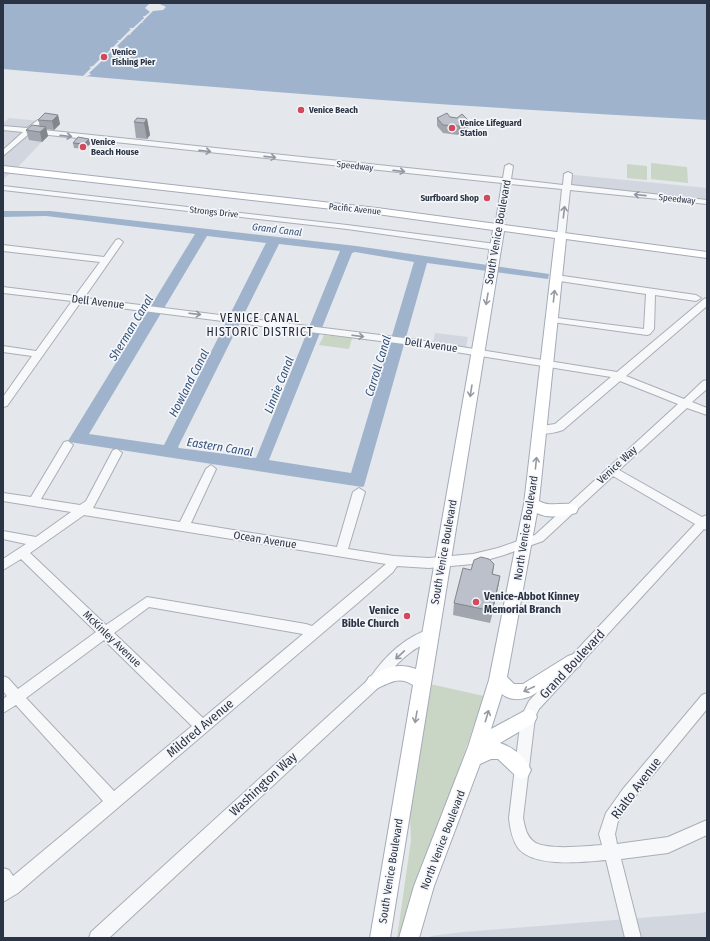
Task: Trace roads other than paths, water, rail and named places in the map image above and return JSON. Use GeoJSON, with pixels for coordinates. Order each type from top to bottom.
{"type":"FeatureCollection","features":[{"type":"Feature","properties":{"kind":"main road","name":"Pacific Avenue"},"geometry":{"type":"LineString","coordinates":[[3,169],[377,211],[707,255]]}},
{"type":"Feature","properties":{"kind":"main road","name":"South Venice Boulevard"},"geometry":{"type":"LineString","coordinates":[[380,938],[430,634],[449,531],[477,352],[496,247],[498,227]]}},
{"type":"Feature","properties":{"kind":"main road","name":"North Venice Boulevard"},"geometry":{"type":"LineString","coordinates":[[409,938],[424,886],[475,753],[498,680],[525,543],[531,504],[561,236]]}},
{"type":"Feature","properties":{"kind":"main road"},"geometry":{"type":"LineString","coordinates":[[531,504],[546,511],[571,509]]}},
{"type":"Feature","properties":{"kind":"main road"},"geometry":{"type":"LineString","coordinates":[[498,680],[512,691],[526,691],[574,661]]}},
{"type":"Feature","properties":{"kind":"main road"},"geometry":{"type":"LineString","coordinates":[[375,682],[397,672],[411,674],[422,682]]}},
{"type":"Feature","properties":{"kind":"main road"},"geometry":{"type":"LineString","coordinates":[[475,753],[528,717]]}},
{"type":"Feature","properties":{"kind":"main road"},"geometry":{"type":"LineString","coordinates":[[475,753],[496,750],[506,752],[522,770]]}},
{"type":"Feature","properties":{"kind":"street"},"geometry":{"type":"LineString","coordinates":[[3,154],[38,122]]}},
{"type":"Feature","properties":{"kind":"street","name":"Speedway"},"geometry":{"type":"LineString","coordinates":[[3,128],[707,202]]}},
{"type":"Feature","properties":{"kind":"street","name":"South Venice Boulevard"},"geometry":{"type":"LineString","coordinates":[[498,227],[509,166]]}},
{"type":"Feature","properties":{"kind":"street","name":"North Venice Boulevard"},"geometry":{"type":"LineString","coordinates":[[561,236],[568,174]]}},
{"type":"Feature","properties":{"kind":"street","name":"Strongs Drive"},"geometry":{"type":"LineString","coordinates":[[3,188],[347,227],[496,247]]}},
{"type":"Feature","properties":{"kind":"street"},"geometry":{"type":"LineString","coordinates":[[3,404],[119,242]]}},
{"type":"Feature","properties":{"kind":"street"},"geometry":{"type":"LineString","coordinates":[[3,248],[106,260]]}},
{"type":"Feature","properties":{"kind":"street"},"geometry":{"type":"LineString","coordinates":[[556,278],[696,298]]}},
{"type":"Feature","properties":{"kind":"street","name":"Dell Avenue"},"geometry":{"type":"LineString","coordinates":[[3,290],[407,342],[546,363],[620,376],[707,412]]}},
{"type":"Feature","properties":{"kind":"street"},"geometry":{"type":"LineString","coordinates":[[552,319],[647,332],[649,329],[651,292]]}},
{"type":"Feature","properties":{"kind":"street"},"geometry":{"type":"LineString","coordinates":[[539,425],[555,429],[620,376],[707,300]]}},
{"type":"Feature","properties":{"kind":"street"},"geometry":{"type":"LineString","coordinates":[[3,349],[40,354]]}},
{"type":"Feature","properties":{"kind":"street","name":"Venice Way"},"geometry":{"type":"LineString","coordinates":[[525,543],[539,538],[684,403],[707,384]]}},
{"type":"Feature","properties":{"kind":"street"},"geometry":{"type":"LineString","coordinates":[[34,502],[68,445]]}},
{"type":"Feature","properties":{"kind":"street"},"geometry":{"type":"LineString","coordinates":[[3,564],[38,542],[90,504],[117,454]]}},
{"type":"Feature","properties":{"kind":"street"},"geometry":{"type":"LineString","coordinates":[[184,526],[211,469]]}},
{"type":"Feature","properties":{"kind":"street"},"geometry":{"type":"LineString","coordinates":[[612,471],[706,523]]}},
{"type":"Feature","properties":{"kind":"street"},"geometry":{"type":"LineString","coordinates":[[341,552],[359,492]]}},
{"type":"Feature","properties":{"kind":"street","name":"Ocean Avenue"},"geometry":{"type":"LineString","coordinates":[[3,497],[394,561],[443,562],[473,559],[525,543]]}},
{"type":"Feature","properties":{"kind":"street","name":"Grand Boulevard"},"geometry":{"type":"LineString","coordinates":[[611,852],[554,855],[533,850],[524,844],[518,834],[516,818],[528,717],[534,706],[574,661],[706,523]]}},
{"type":"Feature","properties":{"kind":"street"},"geometry":{"type":"LineString","coordinates":[[3,535],[38,542]]}},
{"type":"Feature","properties":{"kind":"street","name":"McKinley Avenue"},"geometry":{"type":"LineString","coordinates":[[22,553],[202,726]]}},
{"type":"Feature","properties":{"kind":"street","name":"Mildred Avenue"},"geometry":{"type":"LineString","coordinates":[[6,885],[113,801],[389,569],[394,561]]}},
{"type":"Feature","properties":{"kind":"street"},"geometry":{"type":"LineString","coordinates":[[3,707],[146,602],[306,629],[313,633]]}},
{"type":"Feature","properties":{"kind":"street","name":"Washington Way"},"geometry":{"type":"LineString","coordinates":[[97,938],[375,682],[380,674],[415,641],[430,634]]}},
{"type":"Feature","properties":{"kind":"street"},"geometry":{"type":"LineString","coordinates":[[3,682],[113,801]]}},
{"type":"Feature","properties":{"kind":"street","name":"Rialto Avenue"},"geometry":{"type":"LineString","coordinates":[[633,938],[607,834],[611,818],[628,794],[707,699]]}},
{"type":"Feature","properties":{"kind":"street"},"geometry":{"type":"LineString","coordinates":[[611,852],[667,845],[679,841],[707,827]]}},
{"type":"Feature","properties":{"kind":"water"},"geometry":{"type":"Polygon","coordinates":[[[3,3],[707,3],[707,120],[355,98],[3,69],[3,3]]]}},
{"type":"Feature","properties":{"kind":"water"},"geometry":{"type":"Polygon","coordinates":[[[3,211],[50,211],[356,246],[549,274],[548,279],[427,263],[364,486],[362,487],[69,442],[68,441],[195,234],[46,216],[3,217],[3,211]],[[207,236],[89,434],[164,445],[266,243],[207,236]],[[279,244],[178,447],[256,458],[340,251],[279,244]],[[355,252],[352,253],[269,460],[351,473],[414,262],[355,252]]]}},
{"type":"Feature","properties":{"kind":"place","name":"Venice Fishing Pier"},"geometry":{"type":"Point","coordinates":[104,57]}},
{"type":"Feature","properties":{"kind":"place","name":"Venice Beach"},"geometry":{"type":"Point","coordinates":[301,110]}},
{"type":"Feature","properties":{"kind":"place","name":"Venice Lifeguard Station"},"geometry":{"type":"Point","coordinates":[452,128]}},
{"type":"Feature","properties":{"kind":"place","name":"Venice Beach House"},"geometry":{"type":"Point","coordinates":[83,147]}},
{"type":"Feature","properties":{"kind":"place","name":"Surfboard Shop"},"geometry":{"type":"Point","coordinates":[487,198]}},
{"type":"Feature","properties":{"kind":"place","name":"Venice-Abbot Kinney Memorial Branch"},"geometry":{"type":"Point","coordinates":[476,602]}},
{"type":"Feature","properties":{"kind":"place","name":"Venice Bible Church"},"geometry":{"type":"Point","coordinates":[407,616]}},
{"type":"Feature","properties":{"kind":"district","name":"VENICE CANAL HISTORIC DISTRICT"},"geometry":{"type":"Point","coordinates":[260,325]}},
{"type":"Feature","properties":{"kind":"water label","name":"Grand Canal"},"geometry":{"type":"Point","coordinates":[277,230]}},
{"type":"Feature","properties":{"kind":"water label","name":"Sherman Canal"},"geometry":{"type":"Point","coordinates":[131,328]}},
{"type":"Feature","properties":{"kind":"water label","name":"Carroll Canal"},"geometry":{"type":"Point","coordinates":[378,366]}},
{"type":"Feature","properties":{"kind":"water label","name":"Howland Canal"},"geometry":{"type":"Point","coordinates":[189,383]}},
{"type":"Feature","properties":{"kind":"water label","name":"Linnie Canal"},"geometry":{"type":"Point","coordinates":[279,385]}},
{"type":"Feature","properties":{"kind":"water label","name":"Eastern Canal"},"geometry":{"type":"Point","coordinates":[220,447]}}]}
